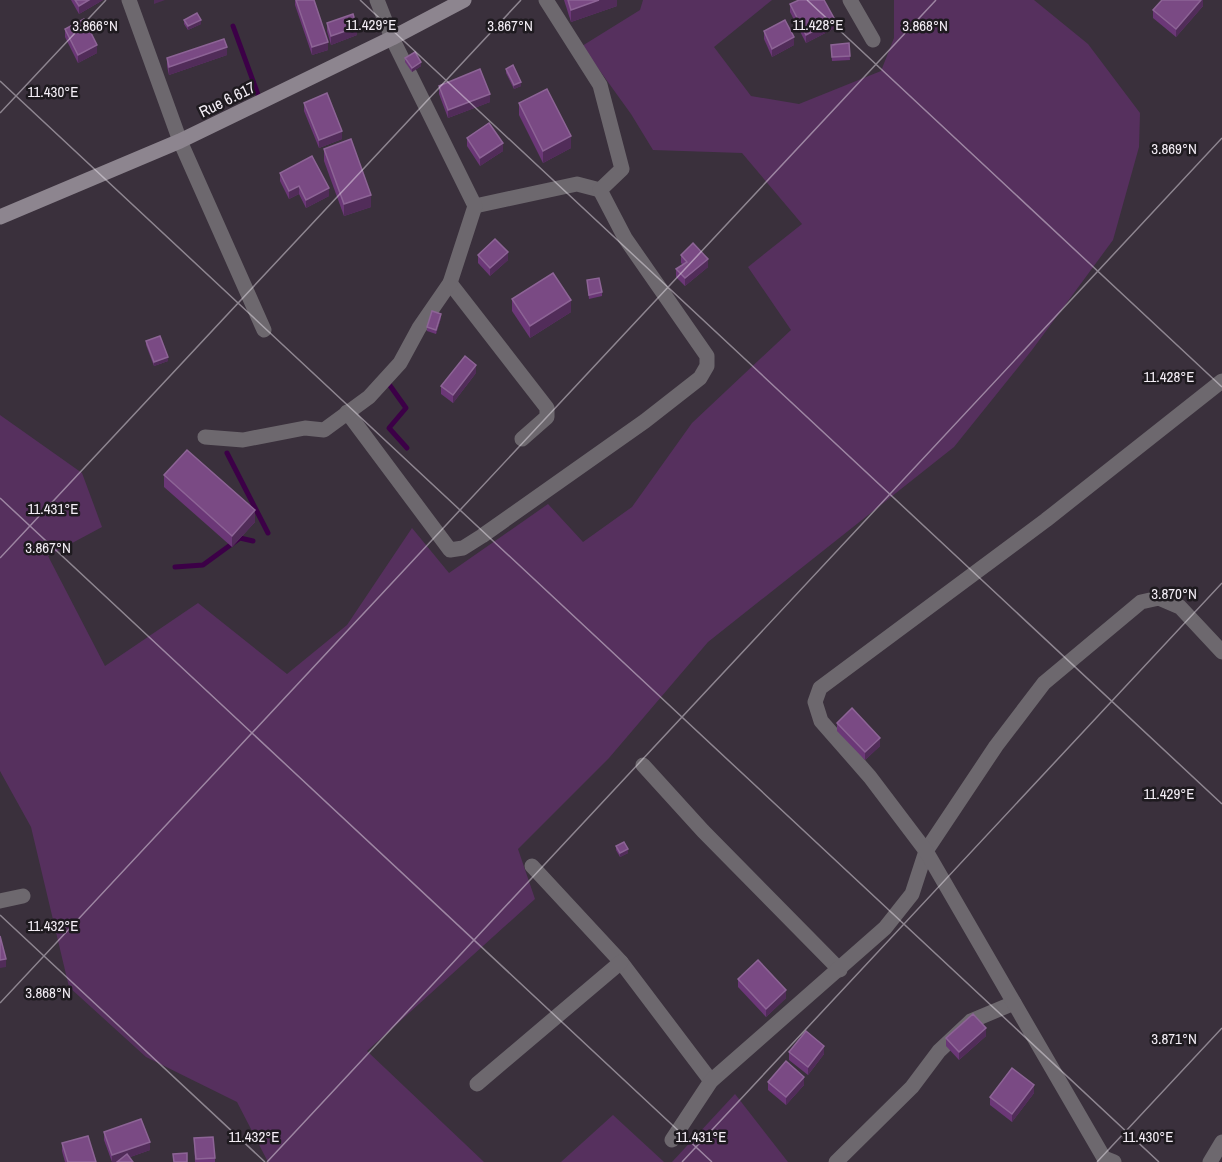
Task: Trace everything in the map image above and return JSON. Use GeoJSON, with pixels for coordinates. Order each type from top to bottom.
{"type":"FeatureCollection","features":[{"type":"Feature","properties":{"kind":"street"},"geometry":{"type":"LineString","coordinates":[[129,0],[180,141],[264,330]]}},
{"type":"Feature","properties":{"kind":"street"},"geometry":{"type":"LineString","coordinates":[[205,437],[243,440],[305,428],[324,430],[369,397],[400,363],[418,327],[450,283],[475,206],[392,38],[377,0]]}},
{"type":"Feature","properties":{"kind":"street","name":"Rue 6.617"},"geometry":{"type":"LineString","coordinates":[[0,217],[180,141],[392,38],[464,0]]}},
{"type":"Feature","properties":{"kind":"street"},"geometry":{"type":"LineString","coordinates":[[546,0],[600,85],[622,169],[600,190]]}},
{"type":"Feature","properties":{"kind":"street"},"geometry":{"type":"LineString","coordinates":[[850,0],[873,40]]}},
{"type":"Feature","properties":{"kind":"street"},"geometry":{"type":"LineString","coordinates":[[347,412],[450,550],[463,548],[482,536],[645,421],[700,378],[707,366],[707,356],[625,238],[600,190],[577,184],[475,206]]}},
{"type":"Feature","properties":{"kind":"street"},"geometry":{"type":"LineString","coordinates":[[450,283],[547,408],[547,417],[522,440]]}},
{"type":"Feature","properties":{"kind":"street"},"geometry":{"type":"LineString","coordinates":[[1114,1162],[1104,1158],[926,851],[870,777],[821,721],[815,702],[820,688],[1046,520],[1222,381]]}},
{"type":"Feature","properties":{"kind":"street"},"geometry":{"type":"LineString","coordinates":[[672,1140],[711,1081],[840,970],[885,928],[912,894],[926,851],[996,746],[1044,683],[1141,602],[1160,598],[1180,607],[1222,652]]}},
{"type":"Feature","properties":{"kind":"street"},"geometry":{"type":"LineString","coordinates":[[643,765],[703,831],[840,970]]}},
{"type":"Feature","properties":{"kind":"street"},"geometry":{"type":"LineString","coordinates":[[532,866],[621,962],[711,1081]]}},
{"type":"Feature","properties":{"kind":"street"},"geometry":{"type":"LineString","coordinates":[[0,901],[23,896]]}},
{"type":"Feature","properties":{"kind":"street"},"geometry":{"type":"LineString","coordinates":[[477,1084],[621,962]]}},
{"type":"Feature","properties":{"kind":"street"},"geometry":{"type":"LineString","coordinates":[[836,1162],[912,1087],[939,1051],[971,1021],[1014,1003]]}},
{"type":"Feature","properties":{"kind":"street"},"geometry":{"type":"LineString","coordinates":[[1210,1162],[1222,1142]]}},
{"type":"Feature","properties":{"kind":"shaded area"},"geometry":{"type":"Polygon","coordinates":[[[643,0],[772,0],[714,47],[751,96],[799,104],[881,71],[894,38],[894,0],[1034,0],[1088,44],[1140,113],[1139,147],[1113,240],[1032,350],[954,447],[708,642],[609,758],[518,849],[535,899],[367,1051],[484,1162],[268,1162],[237,1102],[146,1057],[69,987],[31,827],[0,771],[0,415],[82,473],[102,527],[48,556],[105,666],[198,603],[287,674],[347,625],[412,528],[449,573],[548,504],[583,542],[632,507],[692,423],[791,330],[748,267],[802,224],[742,153],[653,150],[631,114],[582,46],[640,10],[643,0]]]}},
{"type":"Feature","properties":{"kind":"shaded area"},"geometry":{"type":"Polygon","coordinates":[[[735,1094],[788,1162],[672,1162],[735,1094]]]}},
{"type":"Feature","properties":{"kind":"shaded area"},"geometry":{"type":"Polygon","coordinates":[[[613,1115],[664,1162],[561,1162],[613,1115]]]}},
{"type":"Feature","properties":{"kind":"building"},"geometry":{"type":"Polygon","coordinates":[[[75,0],[89,0],[79,6],[75,0]]]}},
{"type":"Feature","properties":{"kind":"building"},"geometry":{"type":"Polygon","coordinates":[[[296,0],[314,0],[328,42],[312,47],[296,0]]]}},
{"type":"Feature","properties":{"kind":"building"},"geometry":{"type":"Polygon","coordinates":[[[568,0],[599,0],[571,10],[568,0]]]}},
{"type":"Feature","properties":{"kind":"building"},"geometry":{"type":"Polygon","coordinates":[[[799,0],[824,0],[835,20],[806,35],[790,4],[799,0]]]}},
{"type":"Feature","properties":{"kind":"building"},"geometry":{"type":"Polygon","coordinates":[[[1162,0],[1201,0],[1176,29],[1153,10],[1162,0]]]}},
{"type":"Feature","properties":{"kind":"building"},"geometry":{"type":"Polygon","coordinates":[[[197,13],[201,20],[188,26],[184,20],[197,13]]]}},
{"type":"Feature","properties":{"kind":"building"},"geometry":{"type":"Polygon","coordinates":[[[353,14],[357,27],[331,36],[327,23],[353,14]]]}},
{"type":"Feature","properties":{"kind":"building"},"geometry":{"type":"Polygon","coordinates":[[[84,19],[97,45],[78,55],[65,29],[84,19]]]}},
{"type":"Feature","properties":{"kind":"building"},"geometry":{"type":"Polygon","coordinates":[[[785,20],[794,37],[772,49],[764,31],[785,20]]]}},
{"type":"Feature","properties":{"kind":"building"},"geometry":{"type":"Polygon","coordinates":[[[224,39],[227,47],[169,67],[167,58],[224,39]]]}},
{"type":"Feature","properties":{"kind":"building"},"geometry":{"type":"Polygon","coordinates":[[[849,43],[850,56],[832,57],[831,45],[849,43]]]}},
{"type":"Feature","properties":{"kind":"building"},"geometry":{"type":"Polygon","coordinates":[[[415,52],[421,62],[412,68],[405,58],[415,52]]]}},
{"type":"Feature","properties":{"kind":"building"},"geometry":{"type":"Polygon","coordinates":[[[513,65],[521,82],[514,85],[506,69],[513,65]]]}},
{"type":"Feature","properties":{"kind":"building"},"geometry":{"type":"Polygon","coordinates":[[[480,69],[490,94],[448,110],[439,86],[480,69]]]}},
{"type":"Feature","properties":{"kind":"building"},"geometry":{"type":"Polygon","coordinates":[[[547,89],[571,136],[543,151],[519,103],[547,89]]]}},
{"type":"Feature","properties":{"kind":"building"},"geometry":{"type":"Polygon","coordinates":[[[327,93],[342,131],[319,140],[304,103],[327,93]]]}},
{"type":"Feature","properties":{"kind":"building"},"geometry":{"type":"Polygon","coordinates":[[[489,123],[503,143],[480,158],[467,138],[489,123]]]}},
{"type":"Feature","properties":{"kind":"building"},"geometry":{"type":"Polygon","coordinates":[[[351,139],[371,195],[344,204],[324,149],[351,139]]]}},
{"type":"Feature","properties":{"kind":"building"},"geometry":{"type":"Polygon","coordinates":[[[312,156],[329,188],[306,200],[299,186],[289,191],[280,173],[312,156]]]}},
{"type":"Feature","properties":{"kind":"building"},"geometry":{"type":"Polygon","coordinates":[[[495,239],[508,252],[490,268],[478,255],[495,239]]]}},
{"type":"Feature","properties":{"kind":"building"},"geometry":{"type":"Polygon","coordinates":[[[693,243],[708,259],[685,278],[676,269],[687,262],[681,255],[693,243]]]}},
{"type":"Feature","properties":{"kind":"building"},"geometry":{"type":"Polygon","coordinates":[[[553,273],[571,300],[530,326],[512,299],[553,273]]]}},
{"type":"Feature","properties":{"kind":"building"},"geometry":{"type":"Polygon","coordinates":[[[599,278],[602,292],[589,295],[587,280],[599,278]]]}},
{"type":"Feature","properties":{"kind":"building"},"geometry":{"type":"Polygon","coordinates":[[[432,311],[441,314],[436,330],[427,327],[432,311]]]}},
{"type":"Feature","properties":{"kind":"building"},"geometry":{"type":"Polygon","coordinates":[[[160,336],[168,357],[154,362],[146,341],[160,336]]]}},
{"type":"Feature","properties":{"kind":"building"},"geometry":{"type":"Polygon","coordinates":[[[465,356],[476,365],[453,395],[441,386],[465,356]]]}},
{"type":"Feature","properties":{"kind":"building"},"geometry":{"type":"Polygon","coordinates":[[[187,450],[255,510],[232,536],[164,475],[187,450]]]}},
{"type":"Feature","properties":{"kind":"building"},"geometry":{"type":"Polygon","coordinates":[[[852,708],[880,738],[865,752],[837,723],[852,708]]]}},
{"type":"Feature","properties":{"kind":"building"},"geometry":{"type":"Polygon","coordinates":[[[624,842],[628,849],[620,853],[616,846],[624,842]]]}},
{"type":"Feature","properties":{"kind":"building"},"geometry":{"type":"Polygon","coordinates":[[[0,936],[6,959],[0,960],[0,936]]]}},
{"type":"Feature","properties":{"kind":"building"},"geometry":{"type":"Polygon","coordinates":[[[758,960],[786,990],[766,1009],[738,979],[758,960]]]}},
{"type":"Feature","properties":{"kind":"building"},"geometry":{"type":"Polygon","coordinates":[[[973,1014],[986,1028],[959,1052],[946,1038],[973,1014]]]}},
{"type":"Feature","properties":{"kind":"building"},"geometry":{"type":"Polygon","coordinates":[[[806,1031],[824,1046],[808,1067],[789,1052],[806,1031]]]}},
{"type":"Feature","properties":{"kind":"building"},"geometry":{"type":"Polygon","coordinates":[[[786,1061],[804,1077],[786,1097],[768,1082],[786,1061]]]}},
{"type":"Feature","properties":{"kind":"building"},"geometry":{"type":"Polygon","coordinates":[[[1012,1068],[1034,1085],[1012,1114],[990,1097],[1012,1068]]]}},
{"type":"Feature","properties":{"kind":"building"},"geometry":{"type":"Polygon","coordinates":[[[141,1119],[150,1142],[112,1155],[104,1132],[141,1119]]]}},
{"type":"Feature","properties":{"kind":"building"},"geometry":{"type":"Polygon","coordinates":[[[88,1136],[96,1162],[68,1162],[62,1143],[88,1136]]]}},
{"type":"Feature","properties":{"kind":"building"},"geometry":{"type":"Polygon","coordinates":[[[213,1137],[215,1158],[196,1159],[194,1138],[213,1137]]]}},
{"type":"Feature","properties":{"kind":"building"},"geometry":{"type":"Polygon","coordinates":[[[187,1153],[187,1162],[174,1162],[173,1154],[187,1153]]]}},
{"type":"Feature","properties":{"kind":"building"},"geometry":{"type":"Polygon","coordinates":[[[127,1154],[133,1162],[117,1162],[127,1154]]]}},
{"type":"Feature","properties":{"kind":"waterway"},"geometry":{"type":"LineString","coordinates":[[233,26],[260,100]]}},
{"type":"Feature","properties":{"kind":"waterway"},"geometry":{"type":"LineString","coordinates":[[386,380],[406,408],[389,428],[407,448]]}},
{"type":"Feature","properties":{"kind":"waterway"},"geometry":{"type":"LineString","coordinates":[[227,453],[268,533]]}},
{"type":"Feature","properties":{"kind":"waterway"},"geometry":{"type":"LineString","coordinates":[[175,567],[203,565],[240,538],[253,541]]}}]}
